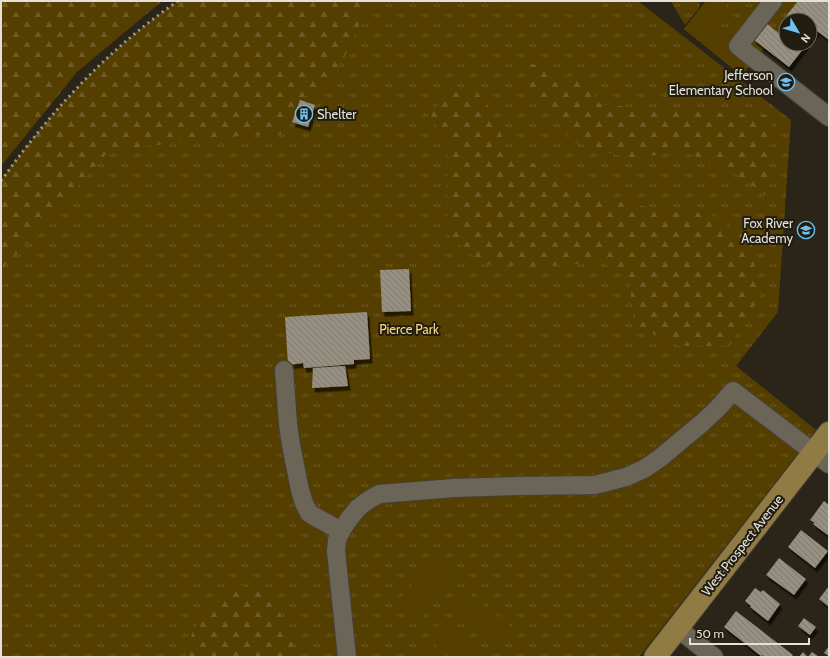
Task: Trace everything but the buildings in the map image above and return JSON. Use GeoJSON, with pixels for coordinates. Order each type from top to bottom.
{"type":"FeatureCollection","features":[{"type":"Feature","properties":{"kind":"main road","name":"West Prospect Avenue"},"geometry":{"type":"LineString","coordinates":[[655,657],[677,628],[822,458],[829,434]]}},
{"type":"Feature","properties":{"kind":"street"},"geometry":{"type":"LineString","coordinates":[[773,1],[738,46],[829,117]]}},
{"type":"Feature","properties":{"kind":"street"},"geometry":{"type":"LineString","coordinates":[[284,370],[288,424],[304,503],[312,516],[341,531]]}},
{"type":"Feature","properties":{"kind":"street"},"geometry":{"type":"LineString","coordinates":[[347,657],[336,551],[337,540],[341,531],[358,508],[379,494],[454,488],[595,485],[630,476],[644,469],[660,458],[702,423],[733,391],[822,458]]}},
{"type":"Feature","properties":{"kind":"street"},"geometry":{"type":"LineString","coordinates":[[677,628],[714,657]]}},
{"type":"Feature","properties":{"kind":"green space"},"geometry":{"type":"Polygon","coordinates":[[[1,1],[162,1],[77,72],[1,166],[1,1]]]}},
{"type":"Feature","properties":{"kind":"green space"},"geometry":{"type":"Polygon","coordinates":[[[178,1],[370,1],[346,54],[326,85],[300,100],[283,134],[239,136],[132,148],[112,147],[53,216],[4,267],[1,277],[1,182],[4,176],[37,133],[74,91],[134,34],[178,1]]]}},
{"type":"Feature","properties":{"kind":"green space","name":"Pierce Park"},"geometry":{"type":"Polygon","coordinates":[[[233,1],[638,1],[791,120],[778,312],[736,366],[816,430],[639,657],[1,657],[1,235],[233,1]]]}},
{"type":"Feature","properties":{"kind":"green space"},"geometry":{"type":"Polygon","coordinates":[[[479,1],[606,1],[606,2],[589,17],[479,1]]]}},
{"type":"Feature","properties":{"kind":"green space"},"geometry":{"type":"Polygon","coordinates":[[[671,1],[700,1],[699,8],[685,25],[671,1]]]}},
{"type":"Feature","properties":{"kind":"green space"},"geometry":{"type":"Polygon","coordinates":[[[706,1],[798,1],[789,12],[778,12],[778,32],[765,22],[764,48],[742,76],[684,29],[706,1]]]}},
{"type":"Feature","properties":{"kind":"green space"},"geometry":{"type":"Polygon","coordinates":[[[706,1],[730,1],[714,21],[748,47],[732,67],[684,29],[706,1]]]}},
{"type":"Feature","properties":{"kind":"green space"},"geometry":{"type":"Polygon","coordinates":[[[524,61],[564,77],[582,76],[600,104],[659,110],[772,115],[768,196],[733,173],[683,151],[630,159],[574,142],[532,90],[524,61]]]}},
{"type":"Feature","properties":{"kind":"green space"},"geometry":{"type":"Polygon","coordinates":[[[475,89],[494,116],[508,152],[526,159],[578,190],[666,212],[708,213],[749,239],[761,296],[729,346],[680,346],[635,326],[628,276],[601,262],[538,267],[482,264],[448,234],[448,146],[431,116],[445,92],[475,89]]]}},
{"type":"Feature","properties":{"kind":"green space"},"geometry":{"type":"Polygon","coordinates":[[[432,559],[454,576],[419,621],[397,603],[432,559]]]}},
{"type":"Feature","properties":{"kind":"green space"},"geometry":{"type":"Polygon","coordinates":[[[232,583],[272,594],[297,657],[186,657],[193,630],[232,583]]]}},
{"type":"Feature","properties":{"kind":"green space"},"geometry":{"type":"Polygon","coordinates":[[[465,591],[510,626],[493,647],[449,612],[465,591]]]}},
{"type":"Feature","properties":{"kind":"green space"},"geometry":{"type":"Polygon","coordinates":[[[444,619],[488,654],[486,657],[450,657],[428,639],[444,619]]]}},
{"type":"Feature","properties":{"kind":"green space"},"geometry":{"type":"Polygon","coordinates":[[[421,647],[434,657],[414,657],[421,647]]]}},
{"type":"Feature","properties":{"kind":"railway"},"geometry":{"type":"LineString","coordinates":[[1,181],[40,130],[82,83],[127,40],[178,1]]}},
{"type":"Feature","properties":{"kind":"place","name":"Jefferson Elementary School"},"geometry":{"type":"Point","coordinates":[786,82]}},
{"type":"Feature","properties":{"kind":"place","name":"Shelter"},"geometry":{"type":"Point","coordinates":[304,114]}},
{"type":"Feature","properties":{"kind":"place","name":"Fox River Academy"},"geometry":{"type":"Point","coordinates":[806,230]}}]}
